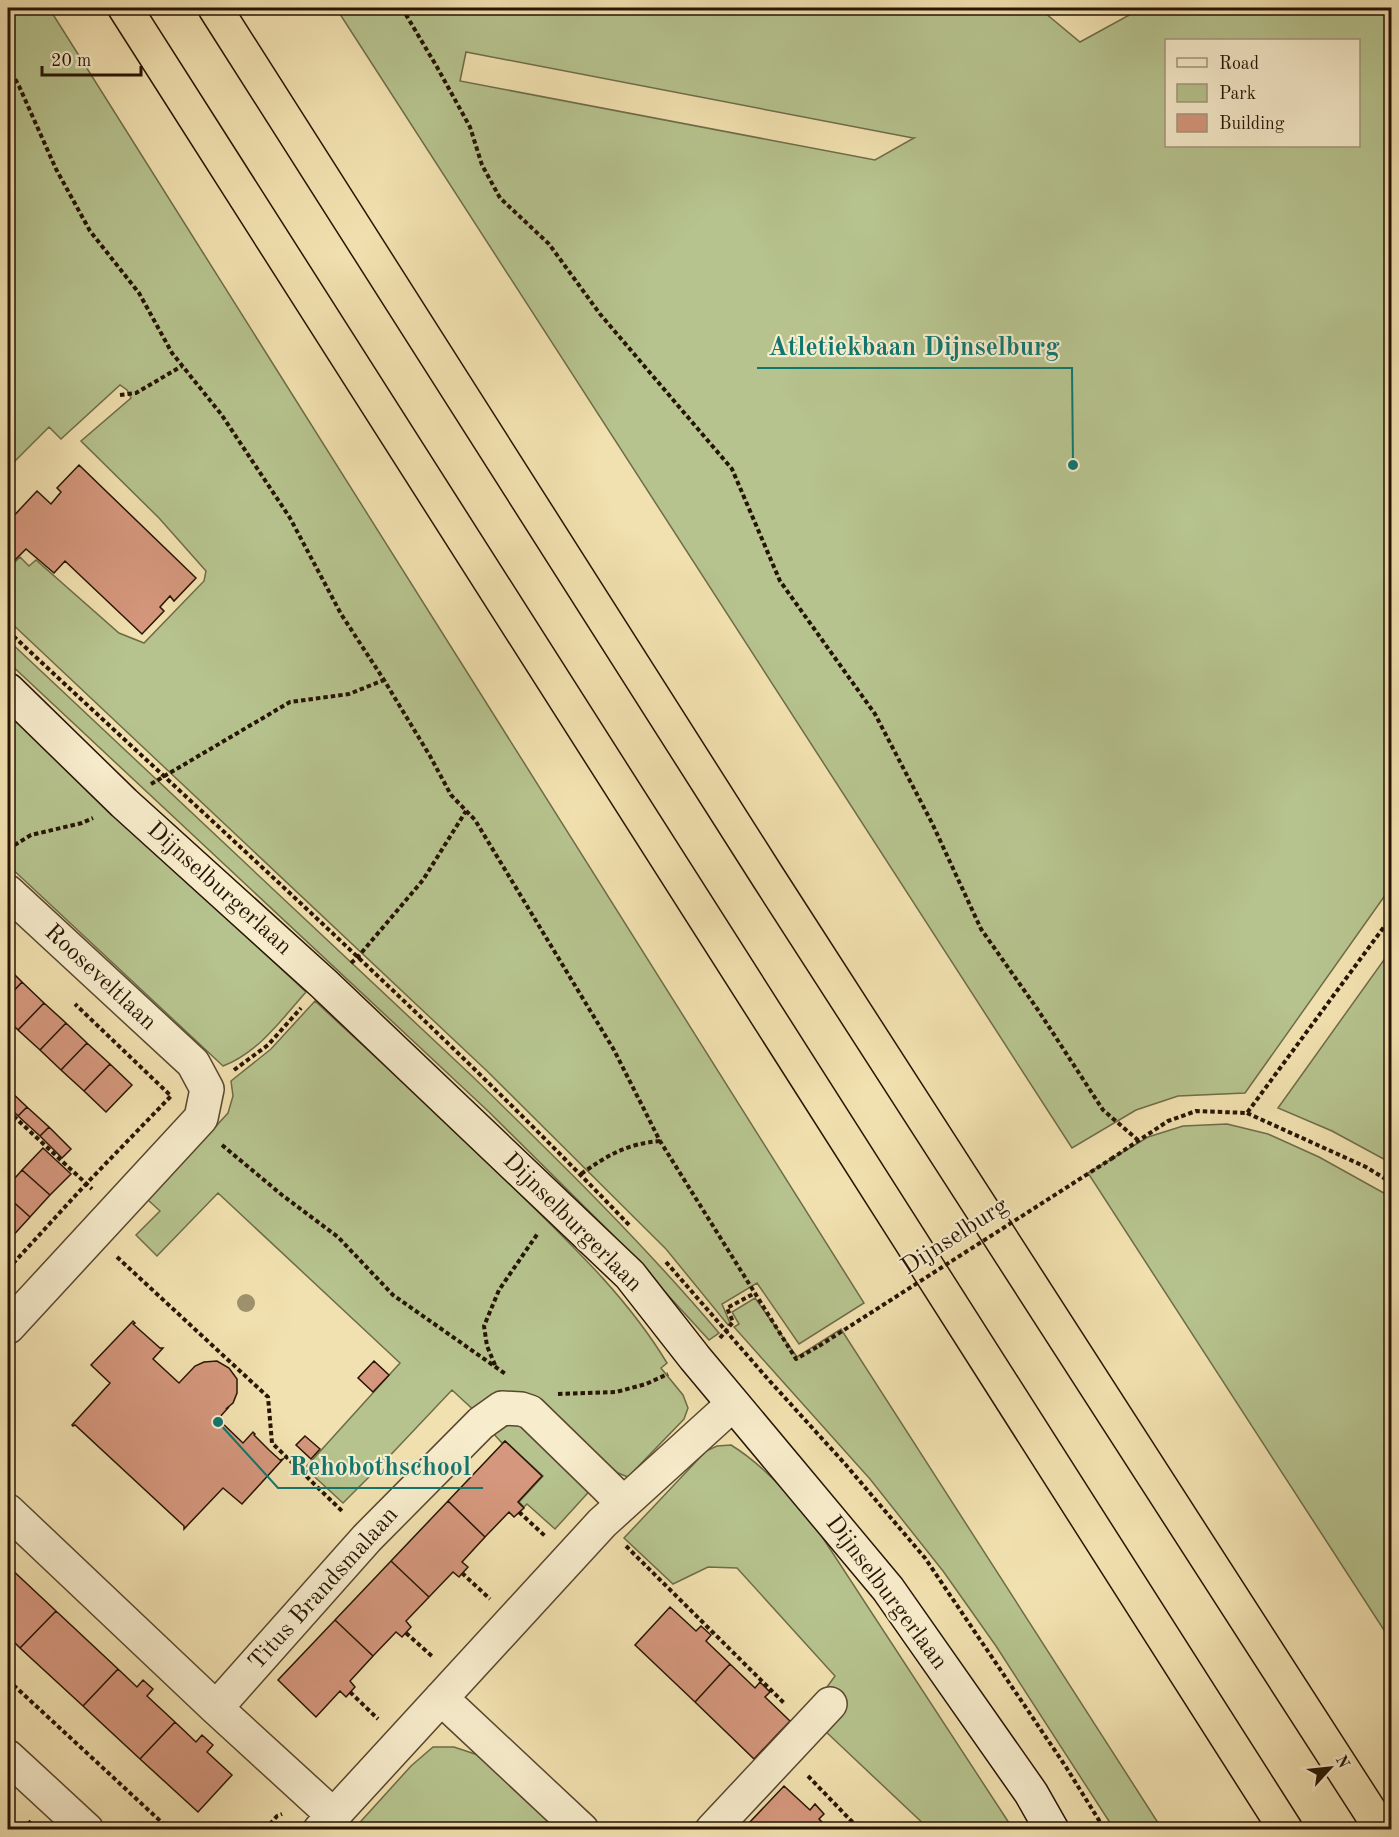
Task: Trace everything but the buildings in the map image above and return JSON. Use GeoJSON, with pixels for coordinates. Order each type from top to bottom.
{"type":"FeatureCollection","features":[{"type":"Feature","properties":{"kind":"highway"},"geometry":{"type":"LineString","coordinates":[[125,8],[1286,1830]]}},
{"type":"Feature","properties":{"kind":"highway"},"geometry":{"type":"LineString","coordinates":[[215,8],[761,867],[1382,1830]]}},
{"type":"Feature","properties":{"kind":"street","name":"Dijnselburgerlaan"},"geometry":{"type":"LineString","coordinates":[[8,690],[124,803],[324,984],[630,1275],[683,1365],[733,1404],[888,1589],[1030,1793],[1052,1830]]}},
{"type":"Feature","properties":{"kind":"street","name":"Rooseveltlaan"},"geometry":{"type":"LineString","coordinates":[[8,892],[193,1063],[207,1089],[201,1118]]}},
{"type":"Feature","properties":{"kind":"street"},"geometry":{"type":"LineString","coordinates":[[8,1327],[201,1118]]}},
{"type":"Feature","properties":{"kind":"street"},"geometry":{"type":"LineString","coordinates":[[8,1511],[216,1708],[327,1823],[612,1513],[733,1404]]}},
{"type":"Feature","properties":{"kind":"street","name":"Titus Brandsmalaan"},"geometry":{"type":"LineString","coordinates":[[216,1708],[367,1538],[481,1423],[502,1408],[521,1409]]}},
{"type":"Feature","properties":{"kind":"street"},"geometry":{"type":"LineString","coordinates":[[521,1409],[530,1412],[604,1484],[612,1513]]}},
{"type":"Feature","properties":{"kind":"street"},"geometry":{"type":"LineString","coordinates":[[441,1698],[582,1830]]}},
{"type":"Feature","properties":{"kind":"street"},"geometry":{"type":"LineString","coordinates":[[712,1830],[819,1716]]}},
{"type":"Feature","properties":{"kind":"street"},"geometry":{"type":"LineString","coordinates":[[8,1757],[87,1830]]}},
{"type":"Feature","properties":{"kind":"path"},"geometry":{"type":"LineString","coordinates":[[402,8],[470,127],[482,165],[500,198],[549,244],[600,314],[732,469],[780,581],[874,714],[932,823],[981,929],[1038,1010],[1103,1110],[1139,1141]]}},
{"type":"Feature","properties":{"kind":"path"},"geometry":{"type":"LineString","coordinates":[[8,66],[56,170],[90,231],[139,293],[172,353],[221,414],[290,518],[341,614],[384,680],[451,795],[475,820],[513,880],[614,1050],[660,1141],[755,1293],[727,1308],[734,1322],[721,1337],[683,1365],[646,1384],[616,1392],[557,1394]]}},
{"type":"Feature","properties":{"kind":"path"},"geometry":{"type":"LineString","coordinates":[[120,395],[136,393],[182,366]]}},
{"type":"Feature","properties":{"kind":"path"},"geometry":{"type":"LineString","coordinates":[[163,776],[237,735],[290,702],[349,694],[384,680]]}},
{"type":"Feature","properties":{"kind":"path"},"geometry":{"type":"LineString","coordinates":[[8,849],[30,835],[82,823],[124,803]]}},
{"type":"Feature","properties":{"kind":"path"},"geometry":{"type":"LineString","coordinates":[[1392,916],[1247,1113],[1366,1167],[1392,1183]]}},
{"type":"Feature","properties":{"kind":"path"},"geometry":{"type":"LineString","coordinates":[[8,1269],[171,1096],[68,996]]}},
{"type":"Feature","properties":{"kind":"path"},"geometry":{"type":"LineString","coordinates":[[8,1111],[116,1209]]}},
{"type":"Feature","properties":{"kind":"path","name":"Dijnselburg"},"geometry":{"type":"LineString","coordinates":[[755,1293],[796,1359],[1168,1121],[1196,1111],[1247,1113]]}},
{"type":"Feature","properties":{"kind":"path"},"geometry":{"type":"LineString","coordinates":[[201,1118],[216,1140],[282,1195],[338,1237],[393,1295],[524,1388],[521,1409]]}},
{"type":"Feature","properties":{"kind":"path"},"geometry":{"type":"LineString","coordinates":[[93,1234],[268,1397],[272,1443],[367,1538]]}},
{"type":"Feature","properties":{"kind":"path"},"geometry":{"type":"LineString","coordinates":[[519,1512],[550,1541]]}},
{"type":"Feature","properties":{"kind":"path"},"geometry":{"type":"LineString","coordinates":[[612,1513],[819,1716]]}},
{"type":"Feature","properties":{"kind":"path"},"geometry":{"type":"LineString","coordinates":[[462,1573],[494,1602]]}},
{"type":"Feature","properties":{"kind":"path"},"geometry":{"type":"LineString","coordinates":[[406,1633],[438,1662]]}},
{"type":"Feature","properties":{"kind":"path"},"geometry":{"type":"LineString","coordinates":[[8,1680],[170,1830]]}},
{"type":"Feature","properties":{"kind":"path"},"geometry":{"type":"LineString","coordinates":[[350,1692],[383,1723]]}},
{"type":"Feature","properties":{"kind":"path"},"geometry":{"type":"LineString","coordinates":[[785,1752],[860,1830]]}},
{"type":"Feature","properties":{"kind":"green space"},"geometry":{"type":"Polygon","coordinates":[[[8,8],[49,8],[864,1303],[799,1344],[757,1283],[722,1304],[730,1323],[728,1325],[666,1249],[487,1071],[8,620],[8,569],[20,557],[29,566],[36,560],[119,633],[144,643],[204,581],[206,571],[159,518],[81,441],[131,398],[127,390],[120,385],[61,439],[49,427],[8,468],[8,8]]]}},
{"type":"Feature","properties":{"kind":"green space"},"geometry":{"type":"Polygon","coordinates":[[[336,8],[1039,8],[1080,42],[1142,8],[1391,8],[1391,887],[1245,1093],[1178,1096],[1136,1110],[1072,1148],[336,8]],[[466,52],[460,81],[875,160],[913,138],[466,52]]]}},
{"type":"Feature","properties":{"kind":"green space"},"geometry":{"type":"Polygon","coordinates":[[[8,640],[472,1076],[629,1234],[719,1333],[709,1340],[612,1234],[489,1112],[8,662],[8,640]]]}},
{"type":"Feature","properties":{"kind":"green space"},"geometry":{"type":"Polygon","coordinates":[[[8,714],[306,992],[269,1034],[248,1052],[223,1066],[8,865],[8,714]]]}},
{"type":"Feature","properties":{"kind":"green space"},"geometry":{"type":"Polygon","coordinates":[[[1391,950],[1391,1163],[1332,1131],[1278,1108],[1391,950]]]}},
{"type":"Feature","properties":{"kind":"green space"},"geometry":{"type":"Polygon","coordinates":[[[315,1001],[563,1236],[619,1297],[652,1340],[667,1363],[661,1368],[683,1395],[688,1408],[684,1419],[628,1477],[612,1468],[606,1474],[543,1414],[479,1415],[452,1390],[343,1503],[305,1468],[400,1363],[218,1193],[157,1256],[136,1235],[160,1211],[148,1200],[228,1113],[233,1096],[231,1081],[271,1049],[315,1001]]]}},
{"type":"Feature","properties":{"kind":"green space"},"geometry":{"type":"Polygon","coordinates":[[[1227,1124],[1268,1134],[1319,1157],[1391,1197],[1391,1641],[1088,1173],[1148,1137],[1183,1126],[1227,1124]]]}},
{"type":"Feature","properties":{"kind":"green space"},"geometry":{"type":"Polygon","coordinates":[[[755,1298],[797,1357],[841,1329],[1162,1829],[1114,1829],[996,1646],[943,1571],[870,1479],[734,1327],[739,1324],[732,1312],[755,1298]]]}},
{"type":"Feature","properties":{"kind":"green space"},"geometry":{"type":"Polygon","coordinates":[[[510,1416],[595,1485],[555,1529],[527,1504],[524,1507],[519,1502],[543,1476],[492,1432],[510,1416]]]}},
{"type":"Feature","properties":{"kind":"green space"},"geometry":{"type":"Polygon","coordinates":[[[731,1445],[767,1473],[817,1529],[1013,1829],[929,1829],[824,1730],[819,1698],[835,1676],[737,1568],[708,1567],[673,1584],[624,1538],[706,1451],[717,1446],[731,1445]]]}},
{"type":"Feature","properties":{"kind":"green space"},"geometry":{"type":"Polygon","coordinates":[[[433,1747],[454,1747],[478,1755],[557,1829],[353,1830],[411,1766],[433,1747]]]}},
{"type":"Feature","properties":{"kind":"place","name":"Atletiekbaan Dijnselburg"},"geometry":{"type":"Point","coordinates":[1073,465]}},
{"type":"Feature","properties":{"kind":"place","name":"Rehobothschool"},"geometry":{"type":"Point","coordinates":[218,1422]}}]}
